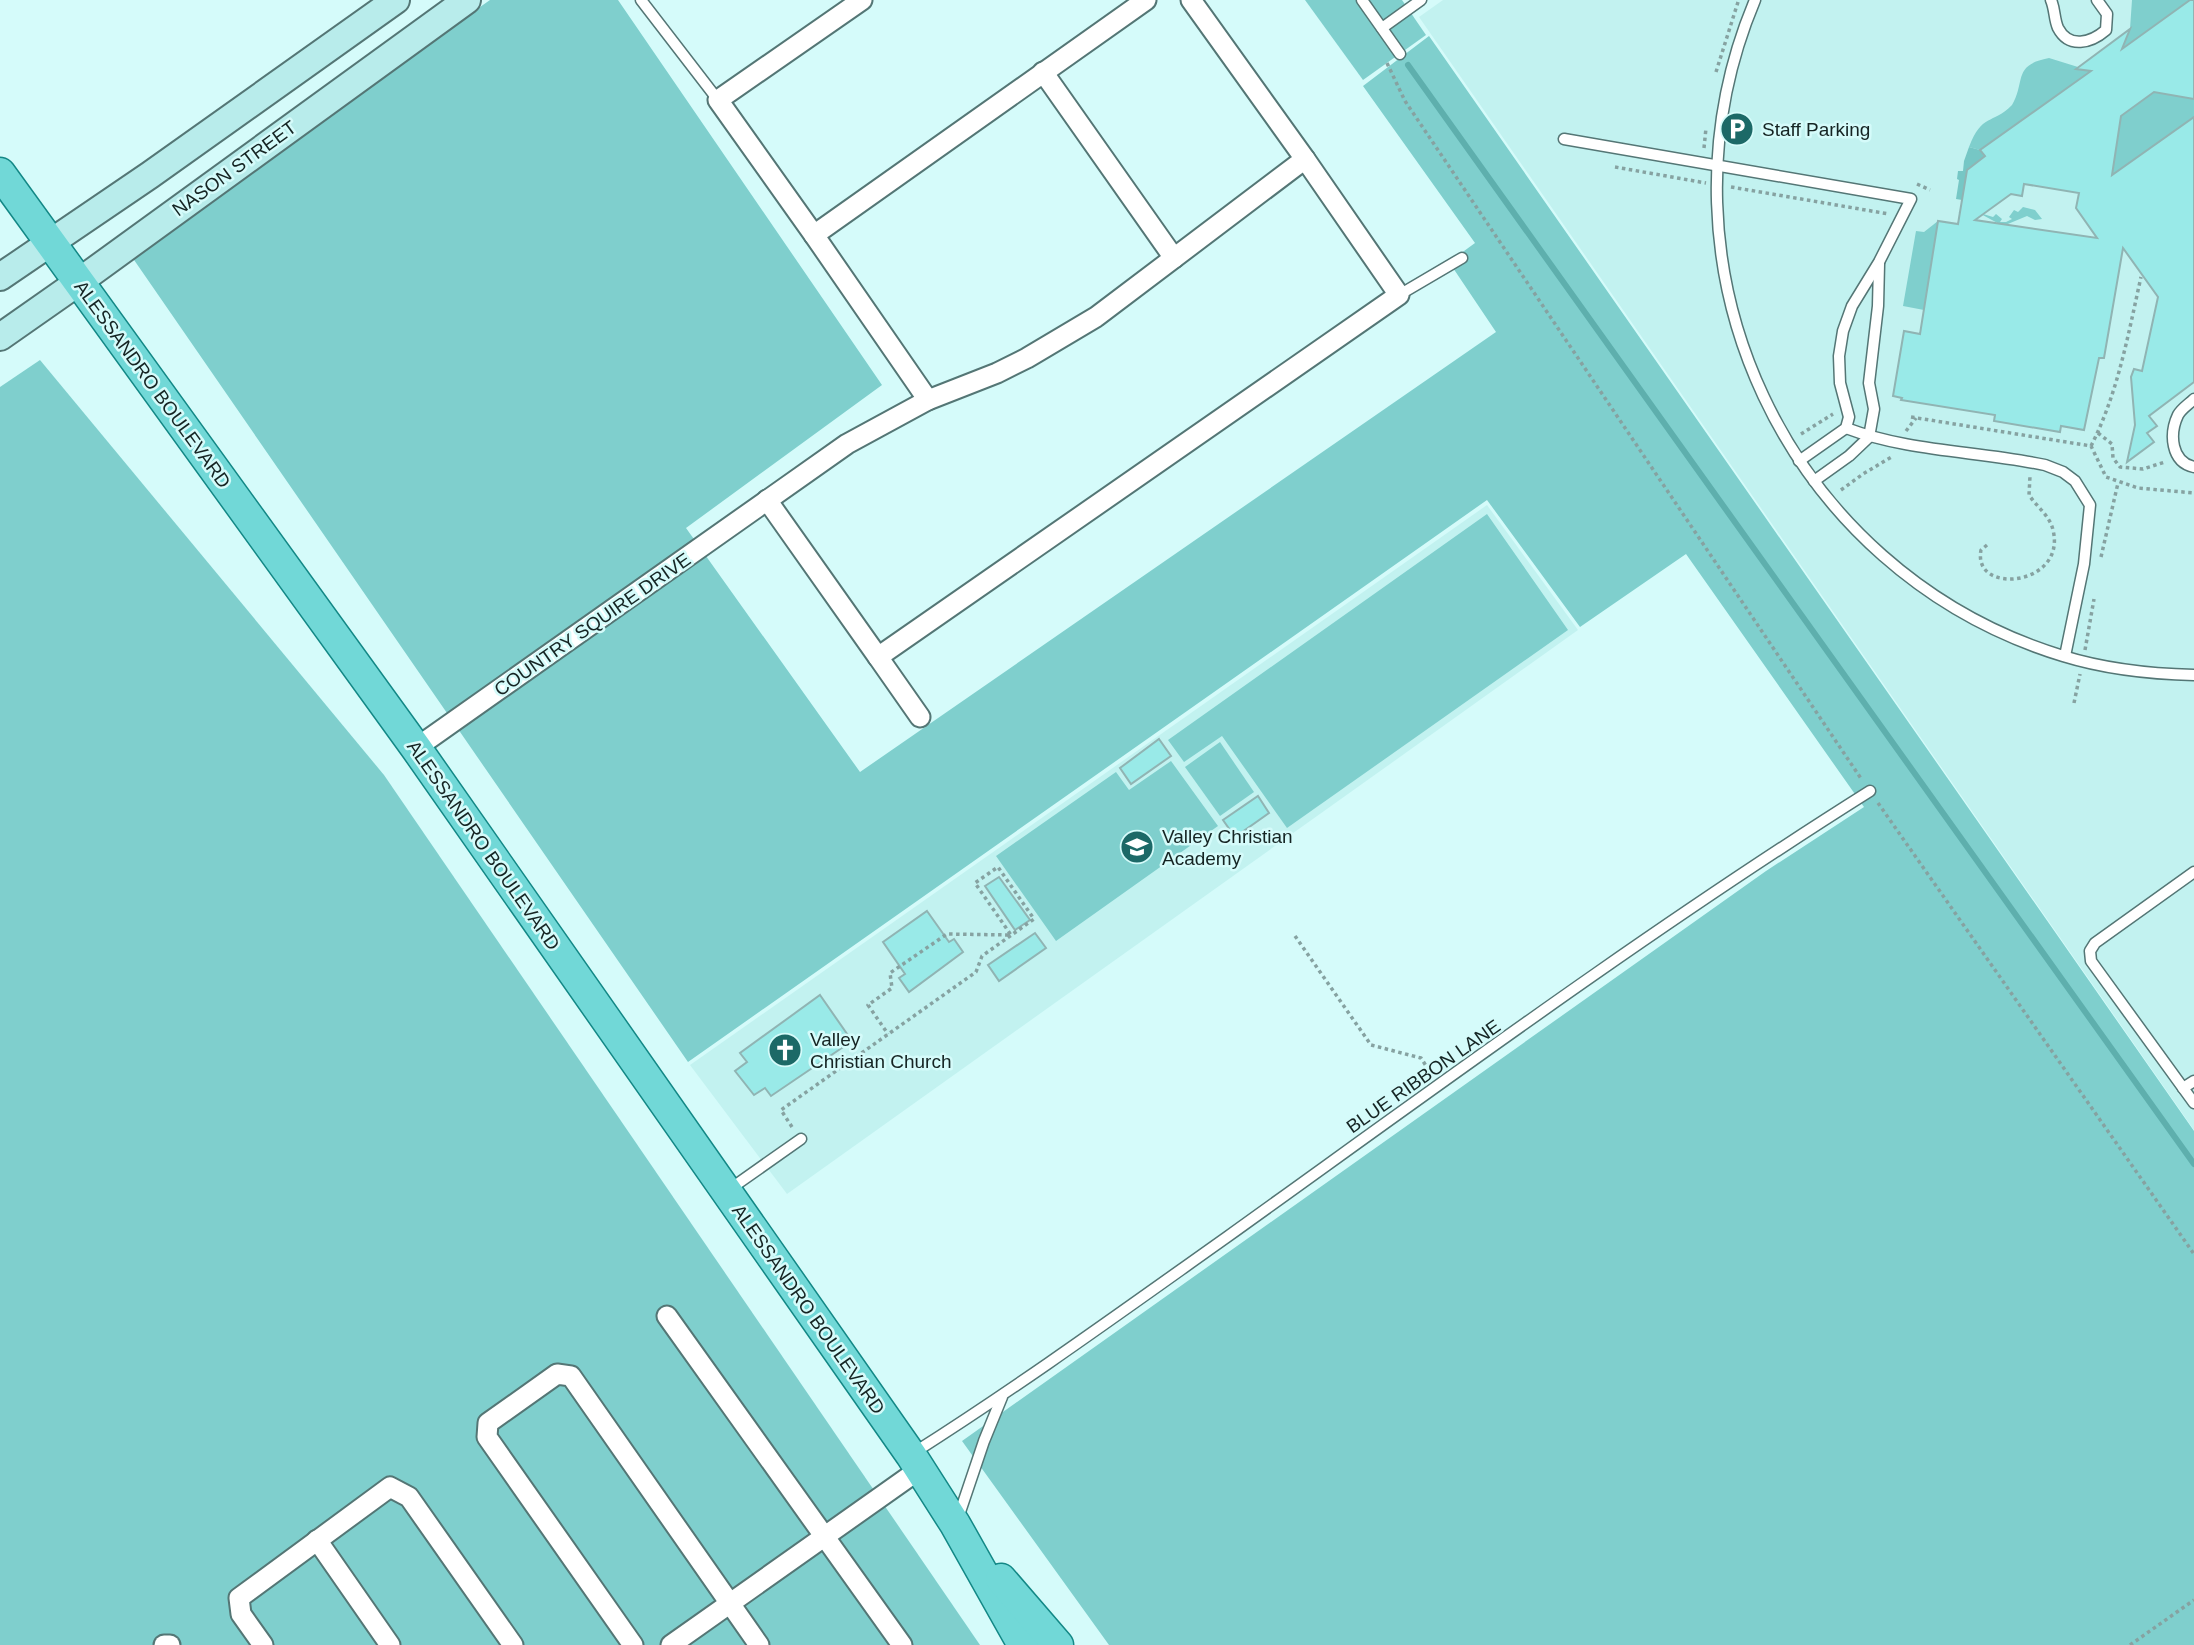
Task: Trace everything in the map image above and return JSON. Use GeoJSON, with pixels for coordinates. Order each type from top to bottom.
{"type":"FeatureCollection","features":[{"type":"Feature","properties":{"kind":"main road"},"geometry":{"type":"LineString","coordinates":[[0,277],[161,167],[396,0]]}},
{"type":"Feature","properties":{"kind":"main road","name":"NASON STREET"},"geometry":{"type":"LineString","coordinates":[[0,337],[467,0]]}},
{"type":"Feature","properties":{"kind":"main road","name":"ALESSANDRO BOULEVARD"},"geometry":{"type":"LineString","coordinates":[[0,173],[416,748],[915,1462],[955,1524],[1023,1645]]}},
{"type":"Feature","properties":{"kind":"main road","name":"ALESSANDRO BOULEVARD"},"geometry":{"type":"LineString","coordinates":[[955,1524],[1058,1645]]}},
{"type":"Feature","properties":{"kind":"street"},"geometry":{"type":"LineString","coordinates":[[862,0],[718,100],[928,400]]}},
{"type":"Feature","properties":{"kind":"street"},"geometry":{"type":"LineString","coordinates":[[814,234],[1146,0]]}},
{"type":"Feature","properties":{"kind":"street"},"geometry":{"type":"LineString","coordinates":[[878,657],[1399,295],[1191,0]]}},
{"type":"Feature","properties":{"kind":"street"},"geometry":{"type":"LineString","coordinates":[[1043,72],[1174,258]]}},
{"type":"Feature","properties":{"kind":"street","name":"COUNTRY SQUIRE DRIVE"},"geometry":{"type":"LineString","coordinates":[[416,748],[847,444],[928,400],[1027,358],[1096,317],[1305,159]]}},
{"type":"Feature","properties":{"kind":"street"},"geometry":{"type":"LineString","coordinates":[[767,499],[920,717]]}},
{"type":"Feature","properties":{"kind":"street"},"geometry":{"type":"LineString","coordinates":[[667,1315],[902,1645]]}},
{"type":"Feature","properties":{"kind":"street"},"geometry":{"type":"LineString","coordinates":[[633,1645],[487,1437],[488,1423],[557,1374],[571,1376],[759,1645]]}},
{"type":"Feature","properties":{"kind":"street"},"geometry":{"type":"LineString","coordinates":[[671,1645],[825,1536],[915,1462]]}},
{"type":"Feature","properties":{"kind":"street"},"geometry":{"type":"LineString","coordinates":[[263,1645],[241,1614],[239,1598],[390,1487],[409,1497],[513,1645]]}},
{"type":"Feature","properties":{"kind":"street"},"geometry":{"type":"LineString","coordinates":[[317,1540],[390,1645]]}},
{"type":"Feature","properties":{"kind":"street"},"geometry":{"type":"LineString","coordinates":[[164,1645],[170,1645]]}},
{"type":"Feature","properties":{"kind":"lane"},"geometry":{"type":"LineString","coordinates":[[641,0],[718,100]]}},
{"type":"Feature","properties":{"kind":"lane"},"geometry":{"type":"LineString","coordinates":[[1362,0],[1400,54]]}},
{"type":"Feature","properties":{"kind":"lane"},"geometry":{"type":"LineString","coordinates":[[1382,28],[1421,0]]}},
{"type":"Feature","properties":{"kind":"lane"},"geometry":{"type":"LineString","coordinates":[[1755,0],[1729,77],[1721,121],[1715,185],[1722,263],[1733,316],[1758,386],[1799,461],[1851,526],[1917,583],[1988,626],[2065,656],[2160,674],[2194,675]]}},
{"type":"Feature","properties":{"kind":"lane"},"geometry":{"type":"LineString","coordinates":[[2051,0],[2059,28],[2069,39],[2083,43],[2106,30],[2107,14],[2097,0]]}},
{"type":"Feature","properties":{"kind":"lane"},"geometry":{"type":"LineString","coordinates":[[1564,139],[1911,199],[1900,216],[1879,262],[1852,306],[1843,331],[1839,356],[1840,383],[1849,417],[1846,428],[1799,461]]}},
{"type":"Feature","properties":{"kind":"lane"},"geometry":{"type":"LineString","coordinates":[[1399,295],[1462,258]]}},
{"type":"Feature","properties":{"kind":"lane"},"geometry":{"type":"LineString","coordinates":[[1814,481],[1849,457],[1869,437],[1874,409],[1870,383],[1878,306],[1879,262]]}},
{"type":"Feature","properties":{"kind":"lane"},"geometry":{"type":"LineString","coordinates":[[2194,399],[2179,413],[2172,437],[2176,456],[2194,467]]}},
{"type":"Feature","properties":{"kind":"lane"},"geometry":{"type":"LineString","coordinates":[[1846,428],[1869,437],[1898,443],[2033,462],[2063,472],[2075,481],[2090,505],[2084,564],[2065,656]]}},
{"type":"Feature","properties":{"kind":"lane","name":"BLUE RIBBON LANE"},"geometry":{"type":"LineString","coordinates":[[915,1462],[1438,1086],[1770,853],[1870,791]]}},
{"type":"Feature","properties":{"kind":"lane"},"geometry":{"type":"LineString","coordinates":[[2194,872],[2095,943],[2090,951],[2091,961],[2194,1103]]}},
{"type":"Feature","properties":{"kind":"lane"},"geometry":{"type":"LineString","coordinates":[[2183,1088],[2194,1080]]}},
{"type":"Feature","properties":{"kind":"lane"},"geometry":{"type":"LineString","coordinates":[[726,1191],[801,1139]]}},
{"type":"Feature","properties":{"kind":"lane"},"geometry":{"type":"LineString","coordinates":[[955,1524],[1002,1397]]}},
{"type":"Feature","properties":{"kind":"path"},"geometry":{"type":"LineString","coordinates":[[1382,28],[1388,67],[1405,102],[1870,791],[2194,1255]]}},
{"type":"Feature","properties":{"kind":"path"},"geometry":{"type":"LineString","coordinates":[[1615,167],[1900,216]]}},
{"type":"Feature","properties":{"kind":"path"},"geometry":{"type":"LineString","coordinates":[[2091,446],[2104,421],[2119,372],[2140,277]]}},
{"type":"Feature","properties":{"kind":"path"},"geometry":{"type":"LineString","coordinates":[[1829,499],[1893,456],[1898,443],[1916,418]]}},
{"type":"Feature","properties":{"kind":"path"},"geometry":{"type":"LineString","coordinates":[[2098,433],[2112,444],[2113,458],[2120,467],[2143,469],[2159,465],[2176,456]]}},
{"type":"Feature","properties":{"kind":"path"},"geometry":{"type":"LineString","coordinates":[[1987,545],[1981,550],[1979,557],[1985,569],[1998,578],[2017,580],[2034,574],[2045,565],[2053,549],[2054,531],[2047,516],[2029,495],[2033,462]]}},
{"type":"Feature","properties":{"kind":"path"},"geometry":{"type":"LineString","coordinates":[[2099,567],[2118,482]]}},
{"type":"Feature","properties":{"kind":"path"},"geometry":{"type":"LineString","coordinates":[[2074,703],[2095,591]]}},
{"type":"Feature","properties":{"kind":"path"},"geometry":{"type":"LineString","coordinates":[[801,1139],[781,1110],[976,972],[982,956],[1012,935],[1034,919],[998,867],[975,883],[1012,935]]}},
{"type":"Feature","properties":{"kind":"path"},"geometry":{"type":"LineString","coordinates":[[888,1034],[868,1005],[892,988],[890,973],[947,934],[1012,935]]}},
{"type":"Feature","properties":{"kind":"path"},"geometry":{"type":"LineString","coordinates":[[1295,936],[1371,1045],[1421,1058],[1438,1086]]}},
{"type":"Feature","properties":{"kind":"path"},"geometry":{"type":"LineString","coordinates":[[2130,1645],[2194,1600]]}},
{"type":"Feature","properties":{"kind":"shaded area"},"geometry":{"type":"Polygon","coordinates":[[[490,0],[618,0],[882,385],[686,528],[860,772],[1496,332],[1449,262],[1475,243],[1363,86],[1429,36],[2194,1131],[2194,1645],[1109,1645],[962,1441],[1766,871],[1864,807],[1686,554],[1580,627],[1487,500],[688,1062],[132,257],[490,0]]]}},
{"type":"Feature","properties":{"kind":"shaded area"},"geometry":{"type":"Polygon","coordinates":[[[1305,0],[1402,0],[1426,35],[1363,80],[1305,0]]]}},
{"type":"Feature","properties":{"kind":"shaded area"},"geometry":{"type":"Polygon","coordinates":[[[1443,0],[2194,0],[2194,1130],[1419,17],[1443,0]]]}},
{"type":"Feature","properties":{"kind":"shaded area"},"geometry":{"type":"Polygon","coordinates":[[[2132,0],[2190,0],[2134,40],[2122,61],[2122,47],[2130,29],[2132,0]]]}},
{"type":"Feature","properties":{"kind":"shaded area"},"geometry":{"type":"Polygon","coordinates":[[[2049,58],[2078,67],[2077,69],[2100,66],[1980,150],[1969,147],[1983,124],[2012,105],[2025,70],[2037,61],[2049,58]]]}},
{"type":"Feature","properties":{"kind":"shaded area"},"geometry":{"type":"Polygon","coordinates":[[[2149,91],[2194,99],[2194,117],[2112,176],[2122,110],[2131,109],[2144,99],[2144,95],[2149,91]]]}},
{"type":"Feature","properties":{"kind":"shaded area"},"geometry":{"type":"Polygon","coordinates":[[[1969,147],[1980,150],[1987,160],[1982,158],[1967,170],[1962,200],[1956,199],[1958,171],[1963,171],[1969,147]]]}},
{"type":"Feature","properties":{"kind":"shaded area"},"geometry":{"type":"Polygon","coordinates":[[[2023,207],[2035,210],[2042,219],[2035,220],[2027,216],[2003,226],[1979,213],[1958,213],[1970,210],[1993,217],[1996,214],[2002,219],[2000,222],[2006,222],[2012,219],[2009,217],[2014,210],[2018,212],[2023,207]]]}},
{"type":"Feature","properties":{"kind":"shaded area"},"geometry":{"type":"Polygon","coordinates":[[[1938,221],[1924,310],[1903,306],[1916,231],[1924,232],[1938,221]]]}},
{"type":"Feature","properties":{"kind":"shaded area"},"geometry":{"type":"Polygon","coordinates":[[[40,360],[384,775],[980,1645],[0,1645],[0,387],[40,360]]]}},
{"type":"Feature","properties":{"kind":"shaded area","name":"Valley Christian Academy"},"geometry":{"type":"Polygon","coordinates":[[[1487,505],[1578,630],[787,1194],[690,1065],[1487,505]]]}},
{"type":"Feature","properties":{"kind":"shaded area"},"geometry":{"type":"Polygon","coordinates":[[[1487,514],[1568,630],[1287,828],[1222,736],[1184,762],[1168,740],[1487,514]]]}},
{"type":"Feature","properties":{"kind":"shaded area"},"geometry":{"type":"Polygon","coordinates":[[[1220,742],[1254,792],[1220,816],[1185,767],[1220,742]]]}},
{"type":"Feature","properties":{"kind":"shaded area"},"geometry":{"type":"Polygon","coordinates":[[[1171,761],[1218,826],[1056,941],[996,856],[1116,772],[1129,790],[1171,761]]]}},
{"type":"Feature","properties":{"kind":"building"},"geometry":{"type":"Polygon","coordinates":[[[2190,0],[2194,0],[2194,99],[2154,92],[2121,116],[2112,175],[2194,117],[2194,382],[2149,416],[2157,426],[2147,433],[2154,442],[2127,462],[2135,425],[2131,377],[2134,369],[2142,371],[2158,297],[2123,248],[2104,358],[2099,358],[2084,430],[2061,426],[2060,432],[1994,421],[1995,415],[1901,400],[1902,398],[1893,396],[1904,331],[1920,334],[1938,221],[1958,224],[1967,170],[1985,156],[1980,150],[2091,71],[2076,69],[2130,29],[2122,49],[2190,0]],[[2024,184],[2022,196],[2011,194],[1975,220],[2097,238],[2076,208],[2079,193],[2024,184]]]}},
{"type":"Feature","properties":{"kind":"building"},"geometry":{"type":"Polygon","coordinates":[[[1159,739],[1171,756],[1131,784],[1120,768],[1159,739]]]}},
{"type":"Feature","properties":{"kind":"building"},"geometry":{"type":"Polygon","coordinates":[[[1258,796],[1269,813],[1235,837],[1223,820],[1258,796]]]}},
{"type":"Feature","properties":{"kind":"building"},"geometry":{"type":"Polygon","coordinates":[[[999,877],[1030,920],[1015,930],[985,886],[999,877]]]}},
{"type":"Feature","properties":{"kind":"building"},"geometry":{"type":"Polygon","coordinates":[[[927,911],[949,942],[954,939],[963,952],[909,992],[899,978],[905,974],[883,942],[927,911]]]}},
{"type":"Feature","properties":{"kind":"building"},"geometry":{"type":"Polygon","coordinates":[[[1035,933],[1046,948],[999,981],[988,965],[1035,933]]]}},
{"type":"Feature","properties":{"kind":"building"},"geometry":{"type":"Polygon","coordinates":[[[820,995],[852,1041],[771,1096],[765,1088],[754,1095],[735,1071],[747,1062],[740,1053],[820,995]]]}},
{"type":"Feature","properties":{"kind":"waterway"},"geometry":{"type":"LineString","coordinates":[[1408,65],[2194,1164]]}},
{"type":"Feature","properties":{"kind":"place","name":"Staff Parking"},"geometry":{"type":"Point","coordinates":[1737,129]}},
{"type":"Feature","properties":{"kind":"place","name":"Valley Christian Academy"},"geometry":{"type":"Point","coordinates":[1137,847]}},
{"type":"Feature","properties":{"kind":"place","name":"Valley Christian Church"},"geometry":{"type":"Point","coordinates":[785,1050]}}]}
